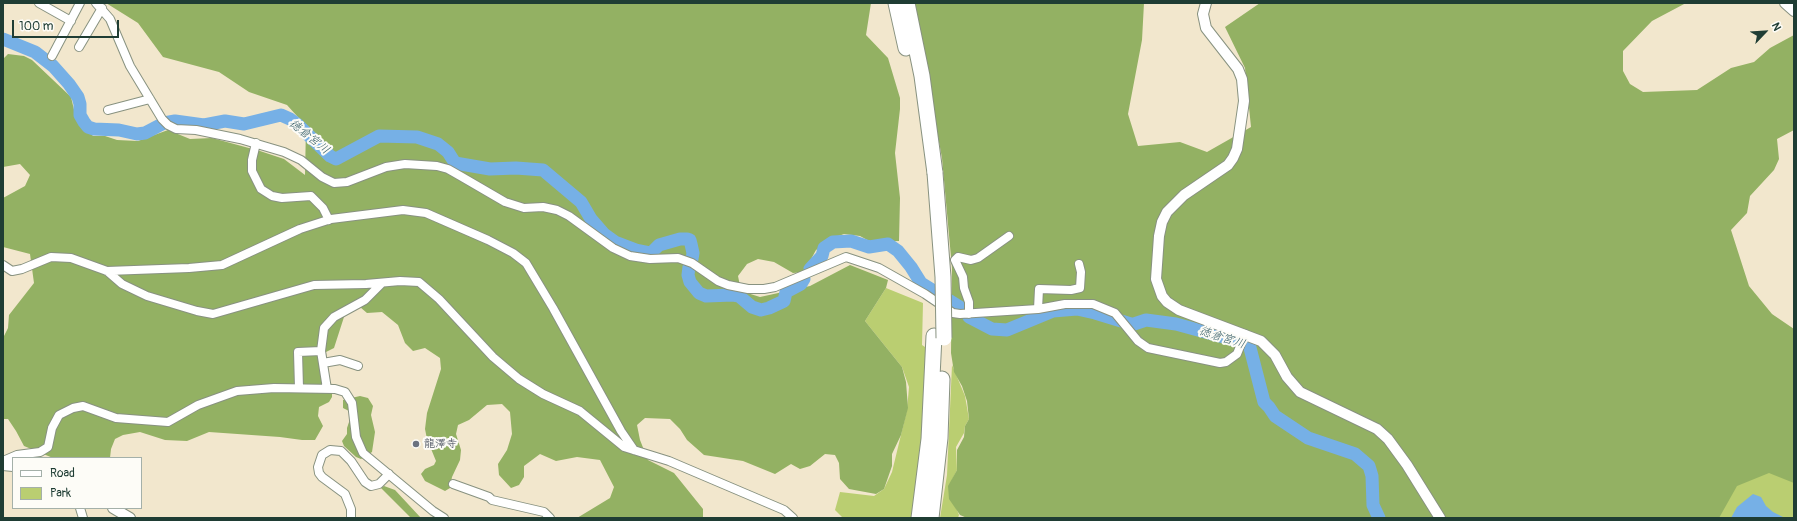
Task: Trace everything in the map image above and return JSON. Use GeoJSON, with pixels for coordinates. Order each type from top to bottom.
{"type":"FeatureCollection","features":[{"type":"Feature","properties":{"kind":"highway"},"geometry":{"type":"LineString","coordinates":[[896,3],[930,172]]}},
{"type":"Feature","properties":{"kind":"highway"},"geometry":{"type":"LineString","coordinates":[[907,3],[922,76],[930,172],[943,277],[929,439],[919,518]]}},
{"type":"Feature","properties":{"kind":"highway"},"geometry":{"type":"LineString","coordinates":[[931,518],[940,438],[939,337]]}},
{"type":"Feature","properties":{"kind":"street"},"geometry":{"type":"LineString","coordinates":[[39,3],[71,21]]}},
{"type":"Feature","properties":{"kind":"street"},"geometry":{"type":"LineString","coordinates":[[52,56],[80,3]]}},
{"type":"Feature","properties":{"kind":"street"},"geometry":{"type":"LineString","coordinates":[[1206,3],[1202,14],[1206,28],[1238,69],[1242,79],[1244,101],[1236,149],[1233,158],[1228,165],[1184,195],[1167,212],[1162,222],[1159,236],[1156,279],[1162,296],[1173,307],[1212,324],[1245,334],[1261,342],[1270,348],[1287,377],[1300,392],[1366,422],[1380,432],[1388,439],[1407,465],[1440,518]]}},
{"type":"Feature","properties":{"kind":"street"},"geometry":{"type":"LineString","coordinates":[[1785,3],[1794,11]]}},
{"type":"Feature","properties":{"kind":"street"},"geometry":{"type":"LineString","coordinates":[[80,47],[99,6],[110,19],[130,66],[162,119],[172,127],[256,143],[284,152],[301,160],[329,181],[340,184],[386,167],[405,164],[437,166],[448,169],[505,202],[524,208],[543,207],[557,210],[569,216],[613,248],[630,256],[650,259],[678,258],[692,263],[718,281],[728,285],[748,289],[764,289],[792,280],[846,257],[892,274],[953,312],[969,314],[1038,309],[1065,304],[1093,304],[1116,313],[1138,341],[1148,348],[1220,362],[1226,362],[1237,354],[1245,334]]}},
{"type":"Feature","properties":{"kind":"street"},"geometry":{"type":"LineString","coordinates":[[108,110],[150,99]]}},
{"type":"Feature","properties":{"kind":"street"},"geometry":{"type":"LineString","coordinates":[[256,143],[252,160],[252,171],[261,189],[272,196],[282,198],[311,196],[323,208],[330,220]]}},
{"type":"Feature","properties":{"kind":"street"},"geometry":{"type":"LineString","coordinates":[[107,271],[189,268],[222,265],[300,229],[330,220],[394,211],[417,211],[426,213],[488,240],[520,257],[526,263],[634,450]]}},
{"type":"Feature","properties":{"kind":"street"},"geometry":{"type":"LineString","coordinates":[[969,314],[969,302],[964,288],[963,277],[954,260],[958,258],[971,260],[978,258],[1009,236]]}},
{"type":"Feature","properties":{"kind":"street"},"geometry":{"type":"LineString","coordinates":[[3,265],[12,271],[22,269],[51,257],[62,256],[71,258],[107,271],[122,284],[147,296],[196,312],[212,314],[314,285],[414,281],[423,284],[493,357],[519,379],[543,394],[580,411],[624,447],[669,461],[784,510],[793,518]]}},
{"type":"Feature","properties":{"kind":"street"},"geometry":{"type":"LineString","coordinates":[[1038,309],[1039,290],[1080,288],[1081,272],[1079,264]]}},
{"type":"Feature","properties":{"kind":"street"},"geometry":{"type":"LineString","coordinates":[[327,389],[321,350],[324,328],[334,317],[365,300],[382,283]]}},
{"type":"Feature","properties":{"kind":"street"},"geometry":{"type":"LineString","coordinates":[[299,388],[298,352],[321,350]]}},
{"type":"Feature","properties":{"kind":"street"},"geometry":{"type":"LineString","coordinates":[[323,363],[340,360],[358,366]]}},
{"type":"Feature","properties":{"kind":"street"},"geometry":{"type":"LineString","coordinates":[[3,461],[16,455],[40,452],[48,447],[52,428],[59,415],[73,408],[83,406],[116,418],[168,422],[198,405],[230,393],[258,388],[340,390],[345,392],[348,396],[353,408],[356,437],[360,448],[367,456],[433,511],[444,518]]}},
{"type":"Feature","properties":{"kind":"street"},"geometry":{"type":"LineString","coordinates":[[351,518],[351,509],[346,494],[322,477],[320,473],[318,467],[322,455],[330,450],[341,451],[351,461],[365,482],[371,486],[379,484],[389,474]]}},
{"type":"Feature","properties":{"kind":"street"},"geometry":{"type":"LineString","coordinates":[[453,484],[489,497],[492,500],[544,512],[550,518]]}},
{"type":"Feature","properties":{"kind":"street"},"geometry":{"type":"LineString","coordinates":[[115,509],[130,518]]}},
{"type":"Feature","properties":{"kind":"green space"},"geometry":{"type":"Polygon","coordinates":[[[106,3],[871,3],[866,35],[888,58],[900,98],[895,153],[900,198],[899,241],[871,242],[860,236],[844,234],[833,238],[816,250],[804,272],[793,273],[774,262],[758,259],[747,264],[738,276],[741,291],[760,297],[810,286],[850,265],[888,280],[886,288],[865,321],[902,367],[906,382],[908,408],[901,435],[892,454],[892,466],[884,489],[876,494],[849,489],[840,479],[839,463],[835,455],[825,454],[810,466],[800,469],[791,464],[775,474],[743,461],[704,455],[687,440],[680,429],[670,419],[645,418],[637,425],[640,440],[648,460],[674,473],[703,509],[703,518],[577,518],[610,498],[614,487],[600,460],[577,457],[556,461],[540,454],[524,466],[524,477],[519,485],[511,488],[499,475],[498,464],[507,450],[512,434],[510,412],[502,404],[487,405],[469,420],[458,425],[456,434],[461,450],[460,460],[452,477],[450,488],[445,491],[425,481],[421,474],[425,469],[434,465],[436,461],[427,439],[425,429],[427,413],[441,369],[440,358],[425,348],[413,351],[405,343],[398,325],[382,312],[367,313],[360,307],[352,306],[346,311],[334,348],[326,352],[327,363],[323,370],[332,385],[332,397],[329,402],[319,407],[318,416],[323,426],[315,440],[209,432],[187,441],[165,440],[140,432],[123,435],[115,439],[111,449],[110,457],[51,457],[24,446],[8,419],[3,419],[3,338],[8,328],[9,315],[34,283],[30,254],[3,247],[3,198],[25,186],[30,175],[20,164],[3,167],[3,59],[8,54],[24,56],[32,60],[71,97],[75,114],[93,136],[105,136],[117,140],[138,141],[168,130],[190,139],[212,138],[284,159],[305,175],[306,126],[287,105],[249,92],[219,72],[163,57],[138,23],[106,3]]]}},
{"type":"Feature","properties":{"kind":"green space"},"geometry":{"type":"Polygon","coordinates":[[[913,3],[1144,3],[1142,40],[1128,114],[1138,146],[1180,142],[1207,152],[1251,127],[1245,68],[1225,27],[1260,3],[1686,3],[1652,21],[1623,51],[1623,71],[1630,84],[1643,92],[1697,90],[1731,68],[1754,62],[1770,48],[1794,35],[1794,130],[1777,139],[1779,159],[1774,170],[1750,196],[1747,213],[1731,230],[1749,286],[1772,314],[1794,329],[1794,483],[1769,473],[1737,486],[1719,518],[967,518],[960,515],[949,499],[948,486],[957,470],[957,450],[964,437],[965,426],[969,419],[967,401],[962,386],[954,372],[951,353],[952,268],[942,158],[913,3]]]}},
{"type":"Feature","properties":{"kind":"green space"},"geometry":{"type":"Polygon","coordinates":[[[886,288],[923,303],[922,345],[928,349],[927,392],[912,518],[843,518],[835,510],[840,492],[874,496],[884,489],[892,472],[907,410],[909,387],[902,367],[865,321],[886,288]]]}},
{"type":"Feature","properties":{"kind":"green space"},"geometry":{"type":"Polygon","coordinates":[[[952,365],[965,396],[969,419],[965,426],[964,433],[956,447],[957,470],[952,480],[953,500],[959,515],[958,518],[940,518],[947,475],[952,365]]]}},
{"type":"Feature","properties":{"kind":"green space"},"geometry":{"type":"Polygon","coordinates":[[[360,396],[368,398],[373,406],[371,415],[375,432],[372,452],[361,459],[356,457],[344,446],[342,441],[347,434],[350,419],[349,411],[343,408],[343,400],[360,396]]]}},
{"type":"Feature","properties":{"kind":"green space"},"geometry":{"type":"Polygon","coordinates":[[[1761,469],[1794,477],[1794,518],[1704,518],[1722,478],[1761,469]]]}},
{"type":"Feature","properties":{"kind":"green space"},"geometry":{"type":"Polygon","coordinates":[[[384,486],[395,490],[421,518],[411,518],[381,488],[384,486]]]}},
{"type":"Feature","properties":{"kind":"water"},"geometry":{"type":"Polygon","coordinates":[[[1753,494],[1761,497],[1766,506],[1773,512],[1785,518],[1731,518],[1737,507],[1753,494]]]}},
{"type":"Feature","properties":{"kind":"waterway","name":"徳倉宮川"},"geometry":{"type":"LineString","coordinates":[[3,39],[35,52],[53,66],[78,97],[80,104],[80,115],[84,122],[88,127],[94,129],[119,130],[137,134],[145,133],[164,123],[175,121],[204,125],[225,121],[244,124],[281,115],[297,124],[330,156],[336,159],[379,136],[417,137],[438,144],[448,152],[455,163],[490,169],[516,168],[543,170],[581,202],[591,219],[604,234],[615,242],[636,250],[651,253],[659,245],[680,239],[687,239],[690,240],[693,253],[692,259]]}},
{"type":"Feature","properties":{"kind":"waterway","name":"徳倉宮川"},"geometry":{"type":"LineString","coordinates":[[810,269],[822,256],[824,248],[833,242],[851,241],[869,247],[888,244],[898,251],[911,267],[921,283],[963,309]]}},
{"type":"Feature","properties":{"kind":"waterway","name":"徳倉宮川"},"geometry":{"type":"LineString","coordinates":[[689,267],[688,275],[690,282],[699,293],[706,296],[739,296],[752,307],[761,310],[784,301],[786,292],[801,284],[804,279]]}},
{"type":"Feature","properties":{"kind":"waterway","name":"徳倉宮川"},"geometry":{"type":"LineString","coordinates":[[969,317],[992,329],[1007,330],[1053,311],[1077,309],[1131,324],[1146,320],[1176,324],[1249,344],[1264,402],[1275,416],[1308,438],[1355,454],[1369,466],[1372,476],[1373,505],[1379,518]]}},
{"type":"Feature","properties":{"kind":"place","name":"龍澤寺"},"geometry":{"type":"Point","coordinates":[416,444]}}]}
